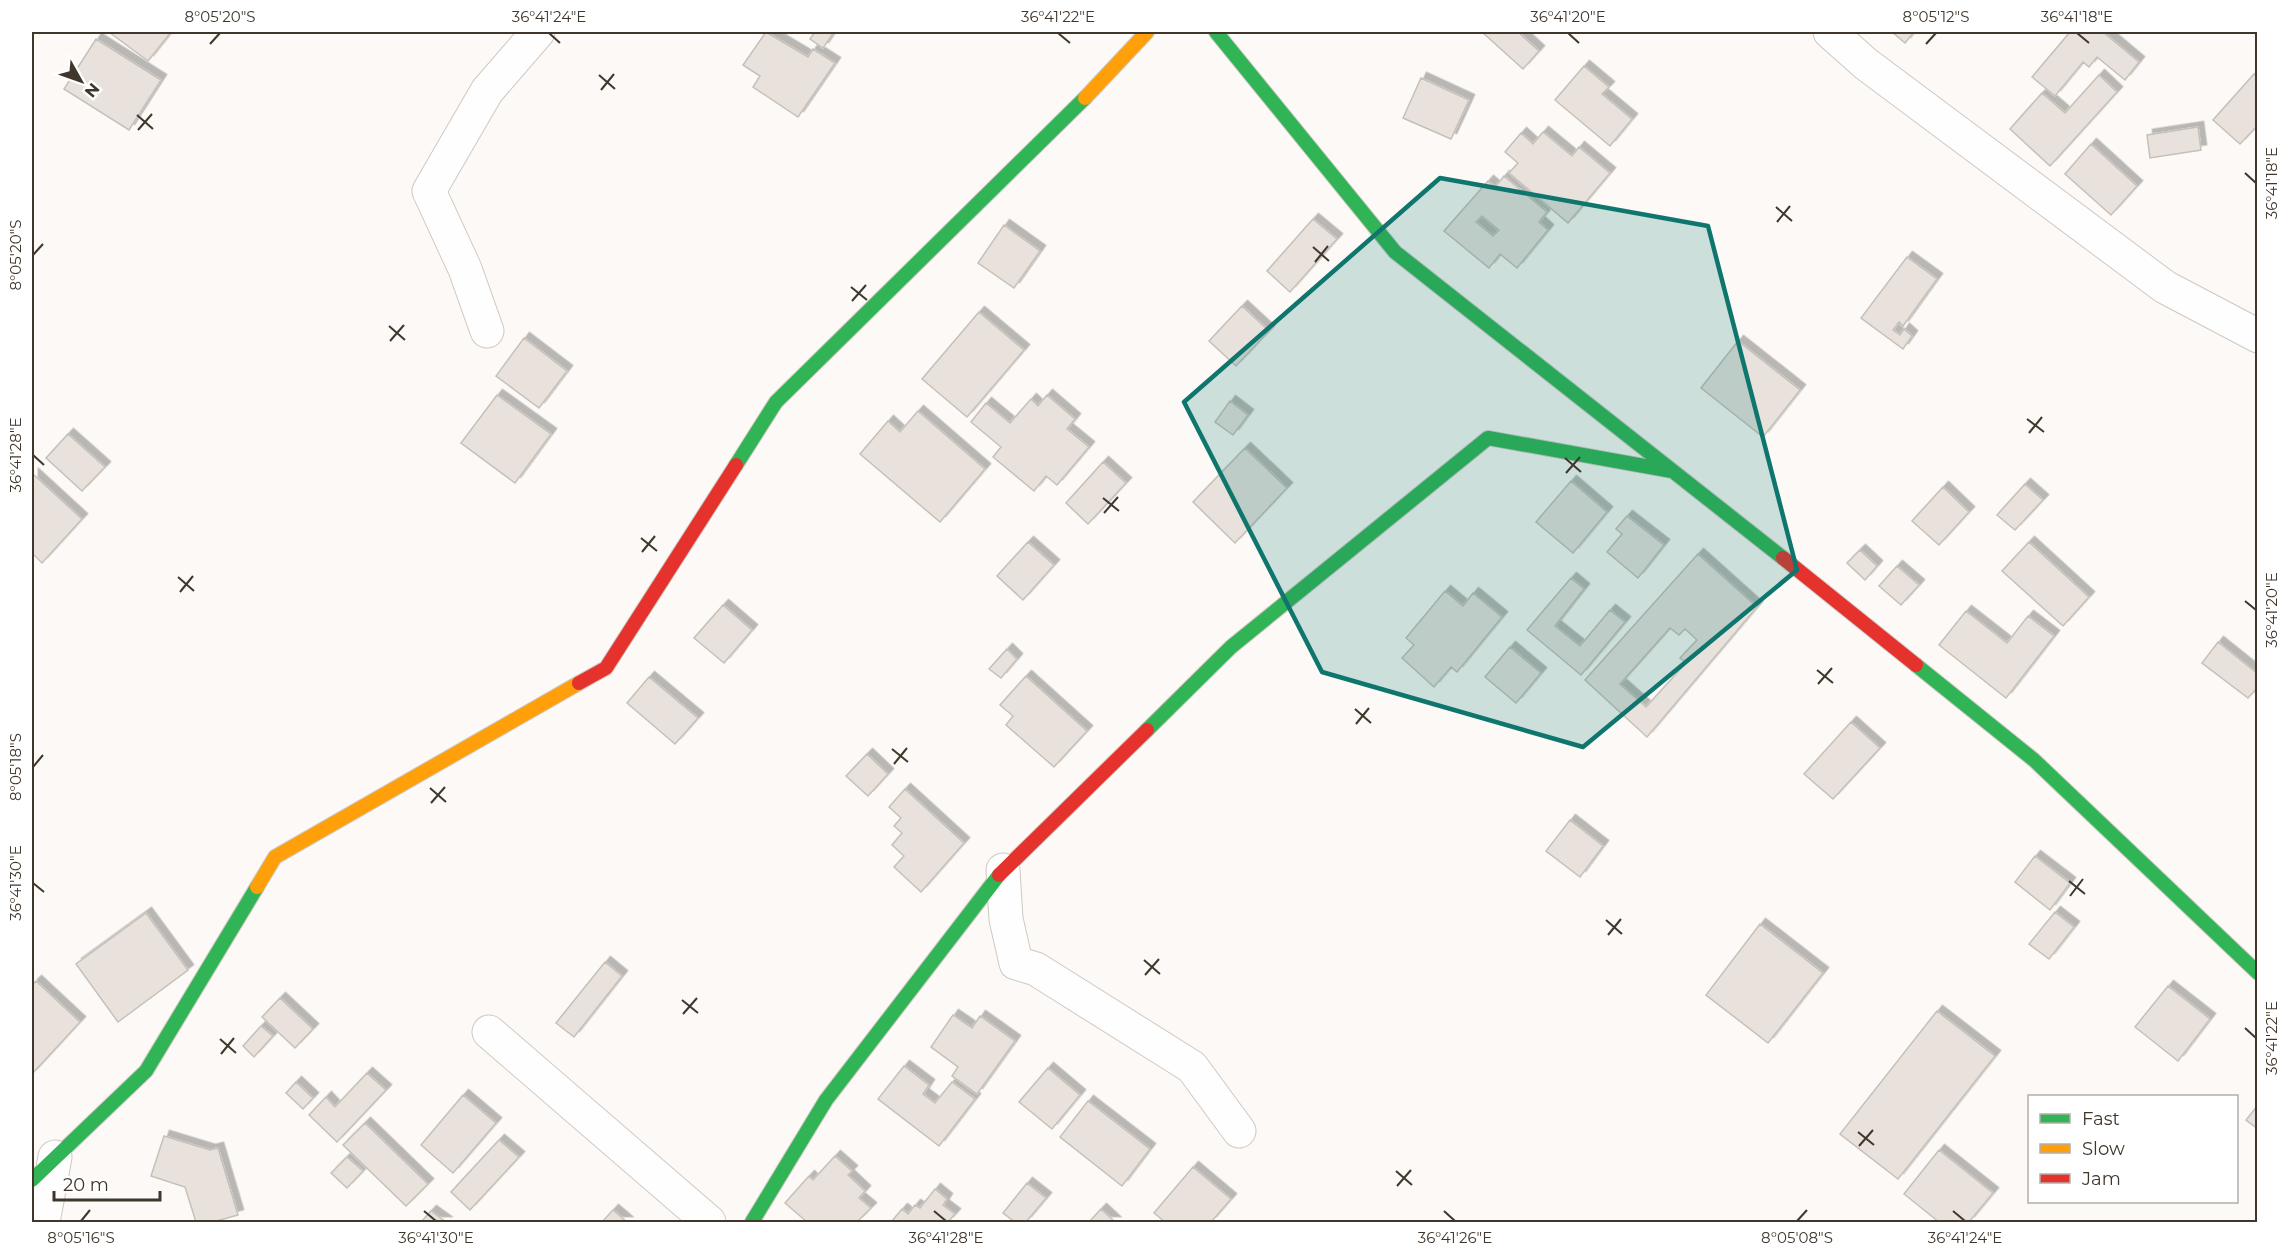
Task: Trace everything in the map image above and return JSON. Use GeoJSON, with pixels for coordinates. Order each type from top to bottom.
{"type":"FeatureCollection","features":[{"type":"Feature","properties":{"kind":"street"},"geometry":{"type":"LineString","coordinates":[[487,331],[465,269],[429,191],[487,90],[538,32]]}},
{"type":"Feature","properties":{"kind":"street"},"geometry":{"type":"LineString","coordinates":[[32,1180],[146,1071],[275,857],[606,668],[776,402],[1049,136],[1147,32]]}},
{"type":"Feature","properties":{"kind":"street"},"geometry":{"type":"LineString","coordinates":[[1216,32],[1395,252],[1676,472],[2034,760],[2258,973]]}},
{"type":"Feature","properties":{"kind":"street"},"geometry":{"type":"LineString","coordinates":[[1830,32],[1866,64],[2165,287],[2258,336]]}},
{"type":"Feature","properties":{"kind":"street"},"geometry":{"type":"LineString","coordinates":[[752,1222],[826,1100],[1003,870],[1231,647],[1488,438],[1676,472]]}},
{"type":"Feature","properties":{"kind":"street"},"geometry":{"type":"LineString","coordinates":[[1003,870],[1006,920],[1016,963],[1036,969],[1192,1067],[1239,1131]]}},
{"type":"Feature","properties":{"kind":"street"},"geometry":{"type":"LineString","coordinates":[[489,1032],[709,1222]]}},
{"type":"Feature","properties":{"kind":"street"},"geometry":{"type":"LineString","coordinates":[[43,1222],[55,1157]]}},
{"type":"Feature","properties":{"kind":"highlighted area"},"geometry":{"type":"Polygon","coordinates":[[[1440,178],[1708,226],[1797,570],[1583,747],[1322,672],[1184,402],[1440,178]]]}},
{"type":"Feature","properties":{"kind":"building"},"geometry":{"type":"Polygon","coordinates":[[[109,32],[171,32],[148,61],[109,32]]]}},
{"type":"Feature","properties":{"kind":"building"},"geometry":{"type":"Polygon","coordinates":[[[766,32],[808,57],[813,49],[835,63],[798,117],[753,87],[760,76],[743,65],[766,32]]]}},
{"type":"Feature","properties":{"kind":"building"},"geometry":{"type":"Polygon","coordinates":[[[815,32],[834,32],[823,48],[810,39],[815,32]]]}},
{"type":"Feature","properties":{"kind":"building"},"geometry":{"type":"Polygon","coordinates":[[[1482,32],[1518,32],[1539,51],[1523,69],[1482,32]]]}},
{"type":"Feature","properties":{"kind":"building"},"geometry":{"type":"Polygon","coordinates":[[[1892,32],[1914,32],[1905,43],[1892,32]]]}},
{"type":"Feature","properties":{"kind":"building"},"geometry":{"type":"Polygon","coordinates":[[[2070,32],[2103,32],[2139,62],[2125,80],[2097,57],[2089,67],[2083,62],[2055,96],[2032,77],[2070,32]]]}},
{"type":"Feature","properties":{"kind":"building"},"geometry":{"type":"Polygon","coordinates":[[[96,39],[161,80],[129,130],[64,89],[96,39]]]}},
{"type":"Feature","properties":{"kind":"building"},"geometry":{"type":"Polygon","coordinates":[[[1584,66],[1609,87],[1602,94],[1632,119],[1610,146],[1555,100],[1584,66]]]}},
{"type":"Feature","properties":{"kind":"building"},"geometry":{"type":"Polygon","coordinates":[[[2254,74],[2258,78],[2258,125],[2240,144],[2213,120],[2254,74]]]}},
{"type":"Feature","properties":{"kind":"building"},"geometry":{"type":"Polygon","coordinates":[[[2099,75],[2117,92],[2050,166],[2010,129],[2042,93],[2065,113],[2099,75]]]}},
{"type":"Feature","properties":{"kind":"building"},"geometry":{"type":"Polygon","coordinates":[[[1421,78],[1469,100],[1451,139],[1403,118],[1421,78]]]}},
{"type":"Feature","properties":{"kind":"building"},"geometry":{"type":"Polygon","coordinates":[[[2198,127],[2201,150],[2150,158],[2147,135],[2198,127]]]}},
{"type":"Feature","properties":{"kind":"building"},"geometry":{"type":"Polygon","coordinates":[[[1543,132],[1572,156],[1579,147],[1610,173],[1568,223],[1509,173],[1518,163],[1505,152],[1521,133],[1533,144],[1543,132]]]}},
{"type":"Feature","properties":{"kind":"building"},"geometry":{"type":"Polygon","coordinates":[[[2091,144],[2137,186],[2111,215],[2065,174],[2091,144]]]}},
{"type":"Feature","properties":{"kind":"building"},"geometry":{"type":"Polygon","coordinates":[[[1504,176],[1547,212],[1539,222],[1548,230],[1517,268],[1500,254],[1489,268],[1444,231],[1488,181],[1495,187],[1504,176]],[[1482,216],[1476,222],[1493,236],[1499,230],[1482,216]]]}},
{"type":"Feature","properties":{"kind":"building"},"geometry":{"type":"Polygon","coordinates":[[[1313,219],[1337,239],[1290,292],[1267,271],[1313,219]]]}},
{"type":"Feature","properties":{"kind":"building"},"geometry":{"type":"Polygon","coordinates":[[[1004,225],[1040,251],[1014,288],[978,263],[1004,225]]]}},
{"type":"Feature","properties":{"kind":"building"},"geometry":{"type":"Polygon","coordinates":[[[1907,257],[1937,279],[1903,326],[1899,322],[1893,330],[1900,335],[1904,329],[1912,336],[1903,349],[1861,318],[1907,257]]]}},
{"type":"Feature","properties":{"kind":"building"},"geometry":{"type":"Polygon","coordinates":[[[1242,306],[1269,331],[1236,366],[1209,341],[1242,306]]]}},
{"type":"Feature","properties":{"kind":"building"},"geometry":{"type":"Polygon","coordinates":[[[979,312],[1024,350],[967,417],[922,379],[979,312]]]}},
{"type":"Feature","properties":{"kind":"building"},"geometry":{"type":"Polygon","coordinates":[[[524,338],[567,371],[539,408],[496,376],[524,338]]]}},
{"type":"Feature","properties":{"kind":"building"},"geometry":{"type":"Polygon","coordinates":[[[1738,341],[1800,390],[1763,437],[1701,388],[1738,341]]]}},
{"type":"Feature","properties":{"kind":"building"},"geometry":{"type":"Polygon","coordinates":[[[497,395],[551,434],[515,483],[461,443],[497,395]]]}},
{"type":"Feature","properties":{"kind":"building"},"geometry":{"type":"Polygon","coordinates":[[[1047,395],[1075,419],[1067,429],[1089,447],[1057,485],[1046,476],[1034,491],[993,457],[1001,447],[971,422],[986,403],[1010,423],[1031,399],[1038,406],[1047,395]]]}},
{"type":"Feature","properties":{"kind":"building"},"geometry":{"type":"Polygon","coordinates":[[[1230,401],[1248,415],[1233,435],[1215,422],[1230,401]]]}},
{"type":"Feature","properties":{"kind":"building"},"geometry":{"type":"Polygon","coordinates":[[[918,411],[985,469],[940,522],[860,454],[888,421],[900,432],[918,411]]]}},
{"type":"Feature","properties":{"kind":"building"},"geometry":{"type":"Polygon","coordinates":[[[68,434],[105,467],[82,491],[46,458],[68,434]]]}},
{"type":"Feature","properties":{"kind":"building"},"geometry":{"type":"Polygon","coordinates":[[[1245,448],[1287,488],[1235,543],[1193,502],[1245,448]]]}},
{"type":"Feature","properties":{"kind":"building"},"geometry":{"type":"Polygon","coordinates":[[[1103,462],[1126,483],[1088,524],[1066,503],[1103,462]]]}},
{"type":"Feature","properties":{"kind":"building"},"geometry":{"type":"Polygon","coordinates":[[[33,474],[82,519],[42,563],[32,553],[33,474]]]}},
{"type":"Feature","properties":{"kind":"building"},"geometry":{"type":"Polygon","coordinates":[[[1571,481],[1607,512],[1573,553],[1536,522],[1571,481]]]}},
{"type":"Feature","properties":{"kind":"building"},"geometry":{"type":"Polygon","coordinates":[[[2025,484],[2043,500],[2015,530],[1997,515],[2025,484]]]}},
{"type":"Feature","properties":{"kind":"building"},"geometry":{"type":"Polygon","coordinates":[[[1943,487],[1969,512],[1939,545],[1912,521],[1943,487]]]}},
{"type":"Feature","properties":{"kind":"building"},"geometry":{"type":"Polygon","coordinates":[[[1627,516],[1664,545],[1638,578],[1607,552],[1622,534],[1616,529],[1627,516]]]}},
{"type":"Feature","properties":{"kind":"building"},"geometry":{"type":"Polygon","coordinates":[[[1028,542],[1054,565],[1023,600],[997,576],[1028,542]]]}},
{"type":"Feature","properties":{"kind":"building"},"geometry":{"type":"Polygon","coordinates":[[[2029,542],[2089,597],[2063,626],[2002,571],[2029,542]]]}},
{"type":"Feature","properties":{"kind":"building"},"geometry":{"type":"Polygon","coordinates":[[[1860,550],[1877,566],[1865,580],[1847,563],[1860,550]]]}},
{"type":"Feature","properties":{"kind":"building"},"geometry":{"type":"Polygon","coordinates":[[[1698,554],[1757,607],[1647,737],[1585,680],[1698,554]],[[1670,628],[1620,684],[1646,707],[1686,663],[1680,658],[1697,640],[1685,629],[1679,635],[1670,628]]]}},
{"type":"Feature","properties":{"kind":"building"},"geometry":{"type":"Polygon","coordinates":[[[1897,566],[1919,585],[1901,605],[1879,586],[1897,566]]]}},
{"type":"Feature","properties":{"kind":"building"},"geometry":{"type":"Polygon","coordinates":[[[1571,578],[1584,589],[1555,626],[1580,646],[1610,610],[1625,622],[1581,675],[1527,630],[1571,578]]]}},
{"type":"Feature","properties":{"kind":"building"},"geometry":{"type":"Polygon","coordinates":[[[1445,591],[1463,606],[1473,593],[1502,617],[1457,672],[1451,667],[1434,687],[1402,658],[1414,645],[1406,638],[1445,591]]]}},
{"type":"Feature","properties":{"kind":"building"},"geometry":{"type":"Polygon","coordinates":[[[723,605],[752,630],[724,663],[694,638],[723,605]]]}},
{"type":"Feature","properties":{"kind":"building"},"geometry":{"type":"Polygon","coordinates":[[[1966,611],[2007,643],[2028,616],[2054,636],[2006,698],[1939,645],[1966,611]]]}},
{"type":"Feature","properties":{"kind":"building"},"geometry":{"type":"Polygon","coordinates":[[[2218,642],[2258,674],[2258,687],[2248,698],[2202,663],[2218,642]]]}},
{"type":"Feature","properties":{"kind":"building"},"geometry":{"type":"Polygon","coordinates":[[[1510,647],[1541,673],[1516,703],[1485,677],[1510,647]]]}},
{"type":"Feature","properties":{"kind":"building"},"geometry":{"type":"Polygon","coordinates":[[[1007,649],[1017,659],[1001,678],[989,669],[1007,649]]]}},
{"type":"Feature","properties":{"kind":"building"},"geometry":{"type":"Polygon","coordinates":[[[1026,676],[1087,731],[1054,767],[1006,725],[1013,716],[1000,705],[1026,676]]]}},
{"type":"Feature","properties":{"kind":"building"},"geometry":{"type":"Polygon","coordinates":[[[649,677],[698,718],[675,744],[627,703],[649,677]]]}},
{"type":"Feature","properties":{"kind":"building"},"geometry":{"type":"Polygon","coordinates":[[[1851,722],[1880,748],[1833,799],[1804,774],[1851,722]]]}},
{"type":"Feature","properties":{"kind":"building"},"geometry":{"type":"Polygon","coordinates":[[[867,754],[888,774],[868,796],[846,776],[867,754]]]}},
{"type":"Feature","properties":{"kind":"building"},"geometry":{"type":"Polygon","coordinates":[[[905,789],[964,843],[921,892],[894,867],[904,856],[892,845],[902,833],[894,826],[901,818],[889,807],[905,789]]]}},
{"type":"Feature","properties":{"kind":"building"},"geometry":{"type":"Polygon","coordinates":[[[1570,820],[1603,846],[1580,877],[1546,851],[1570,820]]]}},
{"type":"Feature","properties":{"kind":"building"},"geometry":{"type":"Polygon","coordinates":[[[2035,856],[2070,883],[2050,910],[2015,882],[2035,856]]]}},
{"type":"Feature","properties":{"kind":"building"},"geometry":{"type":"Polygon","coordinates":[[[2055,912],[2074,927],[2049,959],[2029,944],[2055,912]]]}},
{"type":"Feature","properties":{"kind":"building"},"geometry":{"type":"Polygon","coordinates":[[[146,913],[188,970],[118,1022],[76,964],[146,913]]]}},
{"type":"Feature","properties":{"kind":"building"},"geometry":{"type":"Polygon","coordinates":[[[1760,924],[1823,973],[1768,1043],[1706,995],[1760,924]]]}},
{"type":"Feature","properties":{"kind":"building"},"geometry":{"type":"Polygon","coordinates":[[[605,962],[622,976],[574,1037],[556,1023],[605,962]]]}},
{"type":"Feature","properties":{"kind":"building"},"geometry":{"type":"Polygon","coordinates":[[[36,981],[80,1022],[32,1074],[32,985],[36,981]]]}},
{"type":"Feature","properties":{"kind":"building"},"geometry":{"type":"Polygon","coordinates":[[[2168,986],[2210,1019],[2178,1061],[2135,1027],[2168,986]]]}},
{"type":"Feature","properties":{"kind":"building"},"geometry":{"type":"Polygon","coordinates":[[[280,998],[313,1029],[295,1048],[262,1017],[280,998]]]}},
{"type":"Feature","properties":{"kind":"building"},"geometry":{"type":"Polygon","coordinates":[[[1937,1011],[1995,1056],[1898,1179],[1840,1134],[1937,1011]]]}},
{"type":"Feature","properties":{"kind":"building"},"geometry":{"type":"Polygon","coordinates":[[[953,1015],[972,1028],[980,1016],[1015,1041],[977,1094],[952,1076],[958,1067],[931,1047],[953,1015]]]}},
{"type":"Feature","properties":{"kind":"building"},"geometry":{"type":"Polygon","coordinates":[[[261,1026],[273,1036],[254,1057],[243,1046],[261,1026]]]}},
{"type":"Feature","properties":{"kind":"building"},"geometry":{"type":"Polygon","coordinates":[[[904,1066],[929,1085],[923,1094],[935,1103],[952,1082],[975,1099],[939,1146],[878,1099],[904,1066]]]}},
{"type":"Feature","properties":{"kind":"building"},"geometry":{"type":"Polygon","coordinates":[[[1048,1068],[1080,1095],[1052,1129],[1019,1102],[1048,1068]]]}},
{"type":"Feature","properties":{"kind":"building"},"geometry":{"type":"Polygon","coordinates":[[[367,1073],[386,1090],[337,1142],[309,1115],[326,1097],[335,1107],[367,1073]]]}},
{"type":"Feature","properties":{"kind":"building"},"geometry":{"type":"Polygon","coordinates":[[[296,1082],[313,1098],[303,1109],[286,1093],[296,1082]]]}},
{"type":"Feature","properties":{"kind":"building"},"geometry":{"type":"Polygon","coordinates":[[[463,1095],[496,1123],[453,1173],[421,1145],[463,1095]]]}},
{"type":"Feature","properties":{"kind":"building"},"geometry":{"type":"Polygon","coordinates":[[[1088,1101],[1150,1149],[1122,1186],[1060,1137],[1088,1101]]]}},
{"type":"Feature","properties":{"kind":"building"},"geometry":{"type":"Polygon","coordinates":[[[2258,1105],[2258,1129],[2246,1120],[2258,1105]]]}},
{"type":"Feature","properties":{"kind":"building"},"geometry":{"type":"Polygon","coordinates":[[[365,1123],[428,1184],[406,1206],[343,1145],[365,1123]]]}},
{"type":"Feature","properties":{"kind":"building"},"geometry":{"type":"Polygon","coordinates":[[[164,1136],[210,1150],[218,1148],[238,1215],[213,1222],[196,1222],[185,1187],[151,1176],[164,1136]]]}},
{"type":"Feature","properties":{"kind":"building"},"geometry":{"type":"Polygon","coordinates":[[[499,1140],[519,1157],[470,1210],[451,1192],[499,1140]]]}},
{"type":"Feature","properties":{"kind":"building"},"geometry":{"type":"Polygon","coordinates":[[[1939,1150],[1993,1193],[1969,1222],[1939,1222],[1904,1194],[1939,1150]]]}},
{"type":"Feature","properties":{"kind":"building"},"geometry":{"type":"Polygon","coordinates":[[[835,1156],[852,1171],[848,1175],[865,1191],[859,1198],[871,1208],[857,1222],[807,1222],[785,1203],[809,1176],[813,1180],[835,1156]]]}},
{"type":"Feature","properties":{"kind":"building"},"geometry":{"type":"Polygon","coordinates":[[[347,1157],[363,1171],[347,1188],[331,1173],[347,1157]]]}},
{"type":"Feature","properties":{"kind":"building"},"geometry":{"type":"Polygon","coordinates":[[[1193,1167],[1231,1199],[1211,1222],[1165,1222],[1154,1213],[1193,1167]]]}},
{"type":"Feature","properties":{"kind":"building"},"geometry":{"type":"Polygon","coordinates":[[[1027,1183],[1046,1198],[1026,1222],[1015,1222],[1003,1213],[1027,1183]]]}},
{"type":"Feature","properties":{"kind":"building"},"geometry":{"type":"Polygon","coordinates":[[[935,1189],[947,1199],[943,1205],[955,1214],[948,1222],[891,1222],[902,1209],[908,1214],[915,1205],[920,1208],[935,1189]]]}},
{"type":"Feature","properties":{"kind":"building"},"geometry":{"type":"Polygon","coordinates":[[[1101,1209],[1115,1222],[1089,1222],[1101,1209]]]}},
{"type":"Feature","properties":{"kind":"building"},"geometry":{"type":"Polygon","coordinates":[[[613,1210],[627,1222],[602,1222],[613,1210]]]}},
{"type":"Feature","properties":{"kind":"building"},"geometry":{"type":"Polygon","coordinates":[[[431,1211],[446,1222],[421,1222],[431,1211]]]}},
{"type":"Feature","properties":{"kind":"traffic: fast"},"geometry":{"type":"LineString","coordinates":[[1216,32],[1395,252],[1783,558]]}},
{"type":"Feature","properties":{"kind":"traffic: fast"},"geometry":{"type":"LineString","coordinates":[[736,465],[776,402],[1085,98]]}},
{"type":"Feature","properties":{"kind":"traffic: fast"},"geometry":{"type":"LineString","coordinates":[[1147,730],[1231,647],[1488,438],[1672,471]]}},
{"type":"Feature","properties":{"kind":"traffic: fast"},"geometry":{"type":"LineString","coordinates":[[1916,665],[2034,760],[2258,973]]}},
{"type":"Feature","properties":{"kind":"traffic: fast"},"geometry":{"type":"LineString","coordinates":[[752,1222],[826,1100],[999,875]]}},
{"type":"Feature","properties":{"kind":"traffic: fast"},"geometry":{"type":"LineString","coordinates":[[32,1180],[146,1071],[257,887]]}},
{"type":"Feature","properties":{"kind":"traffic: slow"},"geometry":{"type":"LineString","coordinates":[[1085,98],[1147,32]]}},
{"type":"Feature","properties":{"kind":"traffic: slow"},"geometry":{"type":"LineString","coordinates":[[257,887],[275,857],[579,683]]}},
{"type":"Feature","properties":{"kind":"traffic: jam"},"geometry":{"type":"LineString","coordinates":[[579,683],[606,668],[736,465]]}},
{"type":"Feature","properties":{"kind":"traffic: jam"},"geometry":{"type":"LineString","coordinates":[[1783,558],[1916,665]]}},
{"type":"Feature","properties":{"kind":"traffic: jam"},"geometry":{"type":"LineString","coordinates":[[999,875],[1147,730]]}}]}
